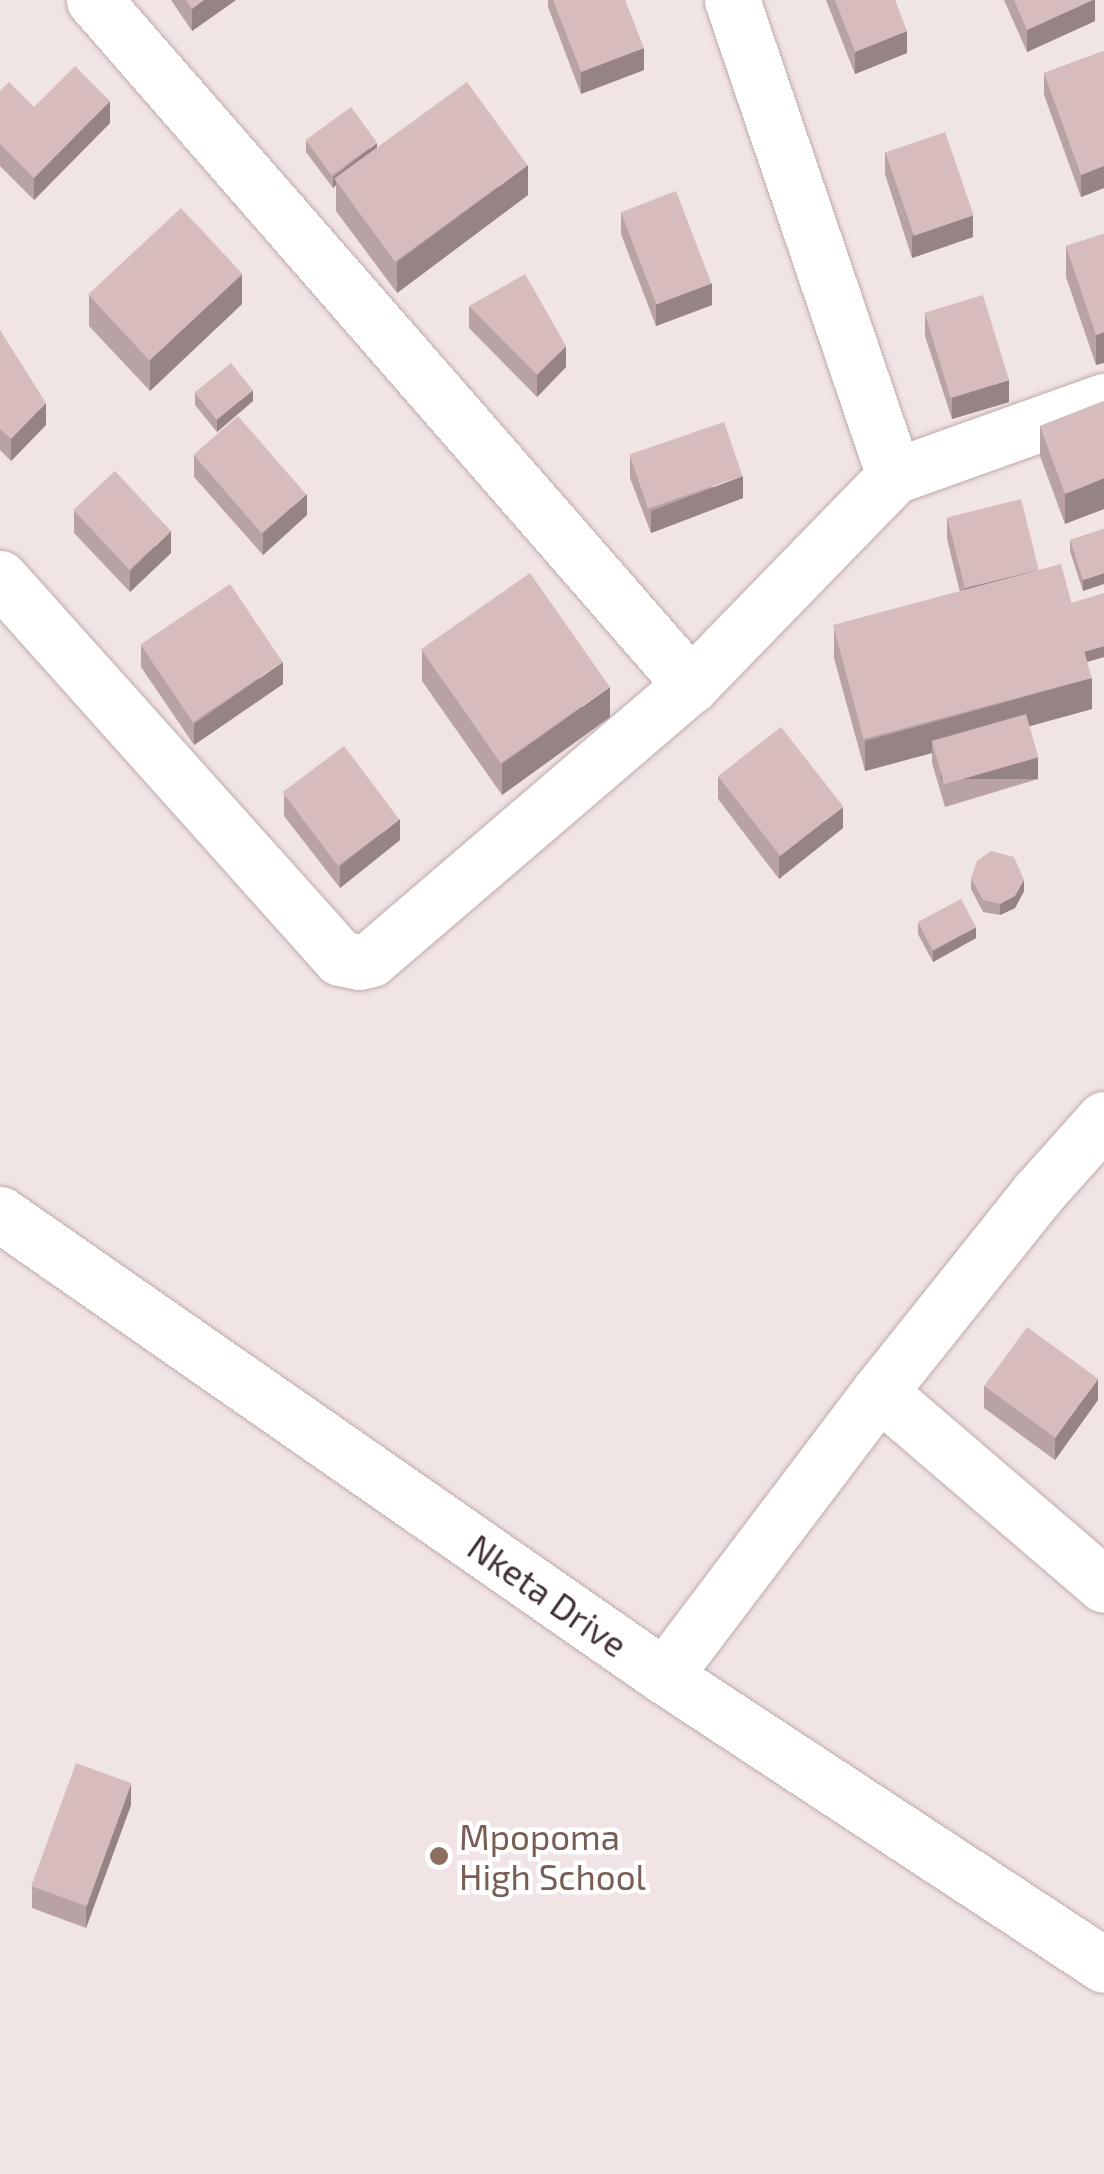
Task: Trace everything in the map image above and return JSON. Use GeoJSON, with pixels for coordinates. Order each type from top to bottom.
{"type":"FeatureCollection","features":[{"type":"Feature","properties":{"kind":"street"},"geometry":{"type":"LineString","coordinates":[[94,0],[691,685]]}},
{"type":"Feature","properties":{"kind":"street"},"geometry":{"type":"LineString","coordinates":[[732,0],[894,476]]}},
{"type":"Feature","properties":{"kind":"street"},"geometry":{"type":"LineString","coordinates":[[0,578],[340,958],[358,962],[372,958],[691,685],[894,476],[1104,401]]}},
{"type":"Feature","properties":{"kind":"street"},"geometry":{"type":"LineString","coordinates":[[664,1676],[879,1392],[1038,1193],[1104,1120]]}},
{"type":"Feature","properties":{"kind":"street","name":"Nketa Drive"},"geometry":{"type":"LineString","coordinates":[[0,1214],[664,1676],[1104,1965]]}},
{"type":"Feature","properties":{"kind":"street"},"geometry":{"type":"LineString","coordinates":[[879,1392],[1104,1585]]}},
{"type":"Feature","properties":{"kind":"building"},"geometry":{"type":"Polygon","coordinates":[[[186,0],[204,0],[192,9],[186,0]]]}},
{"type":"Feature","properties":{"kind":"building"},"geometry":{"type":"Polygon","coordinates":[[[553,0],[625,0],[644,48],[581,72],[553,0]]]}},
{"type":"Feature","properties":{"kind":"building"},"geometry":{"type":"Polygon","coordinates":[[[835,0],[895,0],[907,31],[855,52],[835,0]]]}},
{"type":"Feature","properties":{"kind":"building"},"geometry":{"type":"Polygon","coordinates":[[[1014,0],[1093,0],[1027,30],[1014,0]]]}},
{"type":"Feature","properties":{"kind":"building"},"geometry":{"type":"Polygon","coordinates":[[[1104,51],[1104,166],[1081,175],[1044,73],[1104,51]]]}},
{"type":"Feature","properties":{"kind":"building"},"geometry":{"type":"Polygon","coordinates":[[[75,66],[110,101],[34,178],[0,144],[0,91],[9,82],[34,107],[75,66]]]}},
{"type":"Feature","properties":{"kind":"building"},"geometry":{"type":"Polygon","coordinates":[[[467,82],[528,165],[395,262],[334,178],[467,82]]]}},
{"type":"Feature","properties":{"kind":"building"},"geometry":{"type":"Polygon","coordinates":[[[351,107],[377,143],[332,176],[306,140],[351,107]]]}},
{"type":"Feature","properties":{"kind":"building"},"geometry":{"type":"Polygon","coordinates":[[[945,132],[974,215],[914,236],[885,153],[945,132]]]}},
{"type":"Feature","properties":{"kind":"building"},"geometry":{"type":"Polygon","coordinates":[[[676,191],[711,283],[656,305],[621,212],[676,191]]]}},
{"type":"Feature","properties":{"kind":"building"},"geometry":{"type":"Polygon","coordinates":[[[181,208],[242,274],[149,360],[88,295],[181,208]]]}},
{"type":"Feature","properties":{"kind":"building"},"geometry":{"type":"Polygon","coordinates":[[[1104,234],[1104,332],[1096,335],[1066,246],[1104,234]]]}},
{"type":"Feature","properties":{"kind":"building"},"geometry":{"type":"Polygon","coordinates":[[[525,274],[566,346],[537,375],[469,306],[525,274]]]}},
{"type":"Feature","properties":{"kind":"building"},"geometry":{"type":"Polygon","coordinates":[[[983,295],[1009,380],[951,398],[925,313],[983,295]]]}},
{"type":"Feature","properties":{"kind":"building"},"geometry":{"type":"Polygon","coordinates":[[[0,330],[46,403],[11,439],[0,429],[0,330]]]}},
{"type":"Feature","properties":{"kind":"building"},"geometry":{"type":"Polygon","coordinates":[[[231,363],[253,390],[217,420],[194,393],[231,363]]]}},
{"type":"Feature","properties":{"kind":"building"},"geometry":{"type":"Polygon","coordinates":[[[1104,401],[1104,478],[1065,494],[1040,426],[1104,401]]]}},
{"type":"Feature","properties":{"kind":"building"},"geometry":{"type":"Polygon","coordinates":[[[238,416],[306,494],[262,533],[193,455],[238,416]]]}},
{"type":"Feature","properties":{"kind":"building"},"geometry":{"type":"Polygon","coordinates":[[[724,422],[743,476],[648,508],[629,455],[724,422]]]}},
{"type":"Feature","properties":{"kind":"building"},"geometry":{"type":"Polygon","coordinates":[[[115,471],[171,531],[129,570],[73,510],[115,471]]]}},
{"type":"Feature","properties":{"kind":"building"},"geometry":{"type":"Polygon","coordinates":[[[1021,499],[1039,570],[965,588],[947,517],[1021,499]]]}},
{"type":"Feature","properties":{"kind":"building"},"geometry":{"type":"Polygon","coordinates":[[[1104,529],[1104,573],[1083,580],[1070,540],[1104,529]]]}},
{"type":"Feature","properties":{"kind":"building"},"geometry":{"type":"Polygon","coordinates":[[[1061,564],[1092,678],[864,739],[833,625],[1061,564]]]}},
{"type":"Feature","properties":{"kind":"building"},"geometry":{"type":"Polygon","coordinates":[[[530,573],[610,687],[501,763],[421,649],[530,573]]]}},
{"type":"Feature","properties":{"kind":"building"},"geometry":{"type":"Polygon","coordinates":[[[230,584],[283,662],[193,722],[140,644],[230,584]]]}},
{"type":"Feature","properties":{"kind":"building"},"geometry":{"type":"Polygon","coordinates":[[[1104,593],[1104,646],[1084,652],[1071,603],[1104,593]]]}},
{"type":"Feature","properties":{"kind":"building"},"geometry":{"type":"Polygon","coordinates":[[[1026,714],[1038,757],[944,784],[932,741],[1026,714]]]}},
{"type":"Feature","properties":{"kind":"building"},"geometry":{"type":"Polygon","coordinates":[[[781,727],[843,807],[780,856],[718,776],[781,727]]]}},
{"type":"Feature","properties":{"kind":"building"},"geometry":{"type":"Polygon","coordinates":[[[344,746],[399,819],[338,866],[283,792],[344,746]]]}},
{"type":"Feature","properties":{"kind":"building"},"geometry":{"type":"Polygon","coordinates":[[[991,851],[1014,857],[1024,880],[1015,896],[1000,904],[983,900],[971,878],[977,861],[991,851]]]}},
{"type":"Feature","properties":{"kind":"building"},"geometry":{"type":"Polygon","coordinates":[[[961,899],[976,927],[933,950],[918,922],[961,899]]]}},
{"type":"Feature","properties":{"kind":"building"},"geometry":{"type":"Polygon","coordinates":[[[1027,1327],[1098,1379],[1055,1438],[984,1386],[1027,1327]]]}},
{"type":"Feature","properties":{"kind":"building"},"geometry":{"type":"Polygon","coordinates":[[[76,1763],[131,1783],[87,1906],[31,1886],[76,1763]]]}},
{"type":"Feature","properties":{"kind":"place","name":"Mpopoma High School"},"geometry":{"type":"Point","coordinates":[439,1856]}}]}
